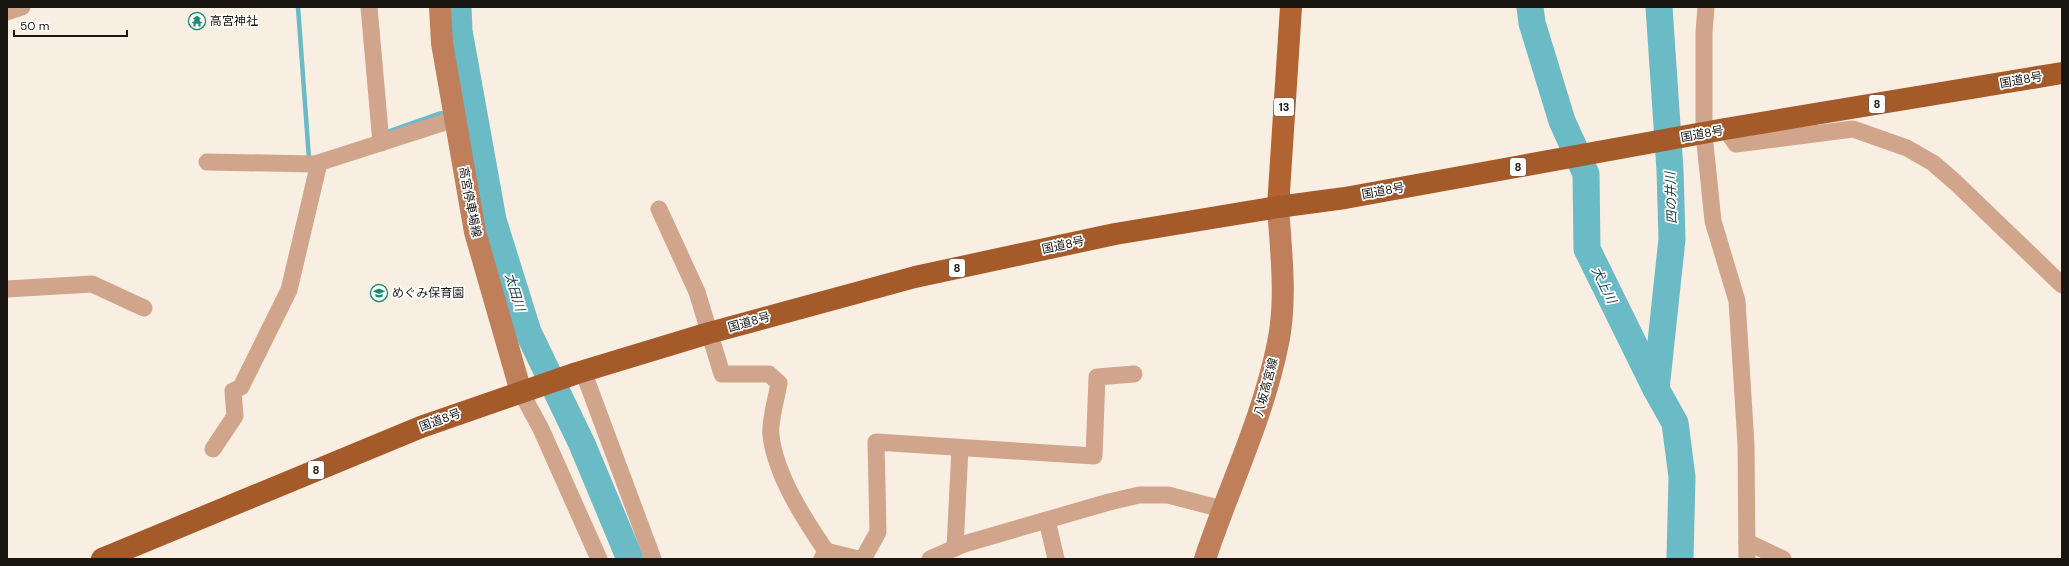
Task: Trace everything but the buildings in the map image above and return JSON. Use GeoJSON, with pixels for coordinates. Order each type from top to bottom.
{"type":"FeatureCollection","features":[{"type":"Feature","properties":{"kind":"highway","name":"国道8号"},"geometry":{"type":"LineString","coordinates":[[102,559],[421,426],[580,372],[709,333],[915,277],[1115,234],[1278,207],[1345,198],[1707,133],[2062,73]]}},
{"type":"Feature","properties":{"kind":"main road","name":"高宮停車場線"},"geometry":{"type":"LineString","coordinates":[[440,7],[442,43],[474,232],[527,390]]}},
{"type":"Feature","properties":{"kind":"main road","name":"13"},"geometry":{"type":"LineString","coordinates":[[1278,207],[1291,7]]}},
{"type":"Feature","properties":{"kind":"main road","name":"八坂高宮線"},"geometry":{"type":"LineString","coordinates":[[1205,559],[1222,509],[1260,414],[1279,342],[1283,279],[1278,207]]}},
{"type":"Feature","properties":{"kind":"street"},"geometry":{"type":"LineString","coordinates":[[7,12],[22,7]]}},
{"type":"Feature","properties":{"kind":"street"},"geometry":{"type":"LineString","coordinates":[[369,7],[381,142]]}},
{"type":"Feature","properties":{"kind":"street"},"geometry":{"type":"LineString","coordinates":[[1706,7],[1704,32],[1707,133],[1713,221],[1737,301],[1746,444],[1747,559]]}},
{"type":"Feature","properties":{"kind":"street"},"geometry":{"type":"LineString","coordinates":[[207,162],[319,162],[455,119]]}},
{"type":"Feature","properties":{"kind":"street"},"geometry":{"type":"LineString","coordinates":[[1707,133],[1736,144],[1853,129],[1908,148],[1933,163],[1955,182],[2062,285]]}},
{"type":"Feature","properties":{"kind":"street"},"geometry":{"type":"LineString","coordinates":[[213,449],[235,416],[233,391],[241,387],[289,290],[319,162]]}},
{"type":"Feature","properties":{"kind":"street"},"geometry":{"type":"LineString","coordinates":[[658,209],[697,292],[722,374],[769,374],[779,383],[770,434],[783,479],[824,555],[858,559]]}},
{"type":"Feature","properties":{"kind":"street"},"geometry":{"type":"LineString","coordinates":[[7,289],[92,284],[144,308]]}},
{"type":"Feature","properties":{"kind":"street"},"geometry":{"type":"LineString","coordinates":[[580,372],[653,559]]}},
{"type":"Feature","properties":{"kind":"street"},"geometry":{"type":"LineString","coordinates":[[863,559],[878,532],[876,442],[1094,456],[1097,377],[1134,374]]}},
{"type":"Feature","properties":{"kind":"street"},"geometry":{"type":"LineString","coordinates":[[527,390],[541,428],[599,559]]}},
{"type":"Feature","properties":{"kind":"street"},"geometry":{"type":"LineString","coordinates":[[955,548],[960,448]]}},
{"type":"Feature","properties":{"kind":"street"},"geometry":{"type":"LineString","coordinates":[[930,559],[955,548],[1047,520],[1139,495],[1168,495],[1222,509]]}},
{"type":"Feature","properties":{"kind":"street"},"geometry":{"type":"LineString","coordinates":[[1047,520],[1056,559]]}},
{"type":"Feature","properties":{"kind":"street"},"geometry":{"type":"LineString","coordinates":[[1747,542],[1783,559]]}},
{"type":"Feature","properties":{"kind":"waterway"},"geometry":{"type":"LineString","coordinates":[[298,7],[309,159],[311,158]]}},
{"type":"Feature","properties":{"kind":"waterway","name":"太田川"},"geometry":{"type":"LineString","coordinates":[[458,7],[459,31],[493,220],[528,332],[582,444],[630,559]]}},
{"type":"Feature","properties":{"kind":"waterway","name":"犬上川"},"geometry":{"type":"LineString","coordinates":[[1530,7],[1532,23],[1562,121],[1586,174],[1587,249],[1656,389],[1675,423],[1682,477],[1680,559]]}},
{"type":"Feature","properties":{"kind":"waterway","name":"四の井川"},"geometry":{"type":"LineString","coordinates":[[1656,389],[1672,239],[1670,170],[1659,7]]}},
{"type":"Feature","properties":{"kind":"waterway"},"geometry":{"type":"LineString","coordinates":[[461,111],[473,109]]}},
{"type":"Feature","properties":{"kind":"waterway"},"geometry":{"type":"LineString","coordinates":[[384,133],[438,114],[449,112]]}},
{"type":"Feature","properties":{"kind":"place","name":"高宮神社"},"geometry":{"type":"Point","coordinates":[197,21]}},
{"type":"Feature","properties":{"kind":"place","name":"めぐみ保育園"},"geometry":{"type":"Point","coordinates":[379,293]}}]}
